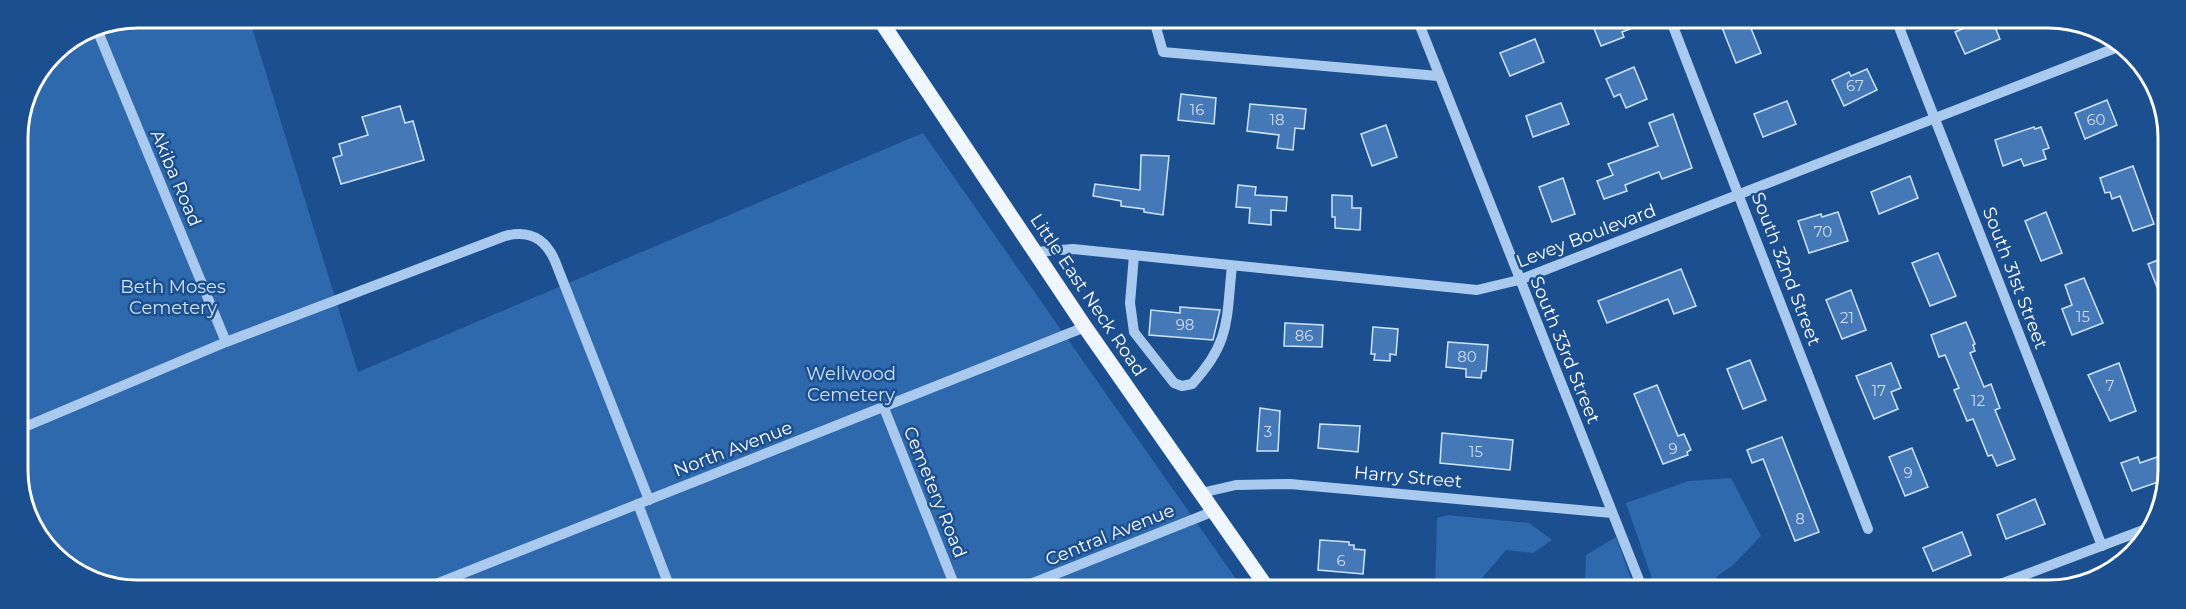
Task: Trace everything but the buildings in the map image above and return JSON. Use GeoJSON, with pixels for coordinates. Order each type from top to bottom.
{"type":"FeatureCollection","features":[{"type":"Feature","properties":{"kind":"main road","name":"Little East Neck Road"},"geometry":{"type":"LineString","coordinates":[[885,28],[1085,327],[1262,580]]}},
{"type":"Feature","properties":{"kind":"street"},"geometry":{"type":"LineString","coordinates":[[1156,28],[1163,52],[1438,76]]}},
{"type":"Feature","properties":{"kind":"street","name":"South 33rd Street"},"geometry":{"type":"LineString","coordinates":[[1421,28],[1639,580]]}},
{"type":"Feature","properties":{"kind":"street","name":"South 32nd Street"},"geometry":{"type":"LineString","coordinates":[[1674,28],[1868,529]]}},
{"type":"Feature","properties":{"kind":"street","name":"South 31st Street"},"geometry":{"type":"LineString","coordinates":[[1899,28],[2102,546]]}},
{"type":"Feature","properties":{"kind":"street","name":"Akiba Road"},"geometry":{"type":"LineString","coordinates":[[100,36],[226,342]]}},
{"type":"Feature","properties":{"kind":"street","name":"Levey Boulevard"},"geometry":{"type":"LineString","coordinates":[[1036,252],[1073,249],[1476,290],[1519,280],[2112,49]]}},
{"type":"Feature","properties":{"kind":"street"},"geometry":{"type":"LineString","coordinates":[[28,426],[226,342],[505,236],[520,234],[536,236],[548,248],[555,261],[649,500]]}},
{"type":"Feature","properties":{"kind":"street"},"geometry":{"type":"LineString","coordinates":[[1134,255],[1130,303],[1134,332],[1174,382],[1182,386],[1192,384],[1219,350],[1224,337],[1232,266]]}},
{"type":"Feature","properties":{"kind":"street","name":"North Avenue"},"geometry":{"type":"LineString","coordinates":[[446,580],[1085,327]]}},
{"type":"Feature","properties":{"kind":"street","name":"Cemetery Road"},"geometry":{"type":"LineString","coordinates":[[884,408],[952,580]]}},
{"type":"Feature","properties":{"kind":"street","name":"Harry Street"},"geometry":{"type":"LineString","coordinates":[[1201,494],[1236,484],[1290,484],[1612,513]]}},
{"type":"Feature","properties":{"kind":"street"},"geometry":{"type":"LineString","coordinates":[[638,504],[667,580]]}},
{"type":"Feature","properties":{"kind":"street","name":"Central Avenue"},"geometry":{"type":"LineString","coordinates":[[1041,580],[1214,511]]}},
{"type":"Feature","properties":{"kind":"street"},"geometry":{"type":"LineString","coordinates":[[2011,580],[2138,532]]}},
{"type":"Feature","properties":{"kind":"green space","name":"Wellwood Cemetery"},"geometry":{"type":"Polygon","coordinates":[[[139,28],[252,28],[358,372],[923,133],[1237,580],[124,580],[103,575],[72,558],[51,537],[34,506],[28,470],[29,132],[32,110],[40,90],[56,66],[72,51],[103,34],[139,28]]]}},
{"type":"Feature","properties":{"kind":"green space"},"geometry":{"type":"Polygon","coordinates":[[[1731,478],[1761,536],[1733,565],[1716,577],[1716,580],[1653,580],[1626,503],[1689,481],[1731,478]]]}},
{"type":"Feature","properties":{"kind":"green space"},"geometry":{"type":"Polygon","coordinates":[[[1448,515],[1529,523],[1552,540],[1533,553],[1506,550],[1482,580],[1435,580],[1437,518],[1448,515]]]}},
{"type":"Feature","properties":{"kind":"green space"},"geometry":{"type":"Polygon","coordinates":[[[1616,537],[1631,580],[1585,580],[1586,555],[1616,537]]]}},
{"type":"Feature","properties":{"kind":"park label","name":"Beth Moses Cemetery"},"geometry":{"type":"Point","coordinates":[173,297]}}]}
